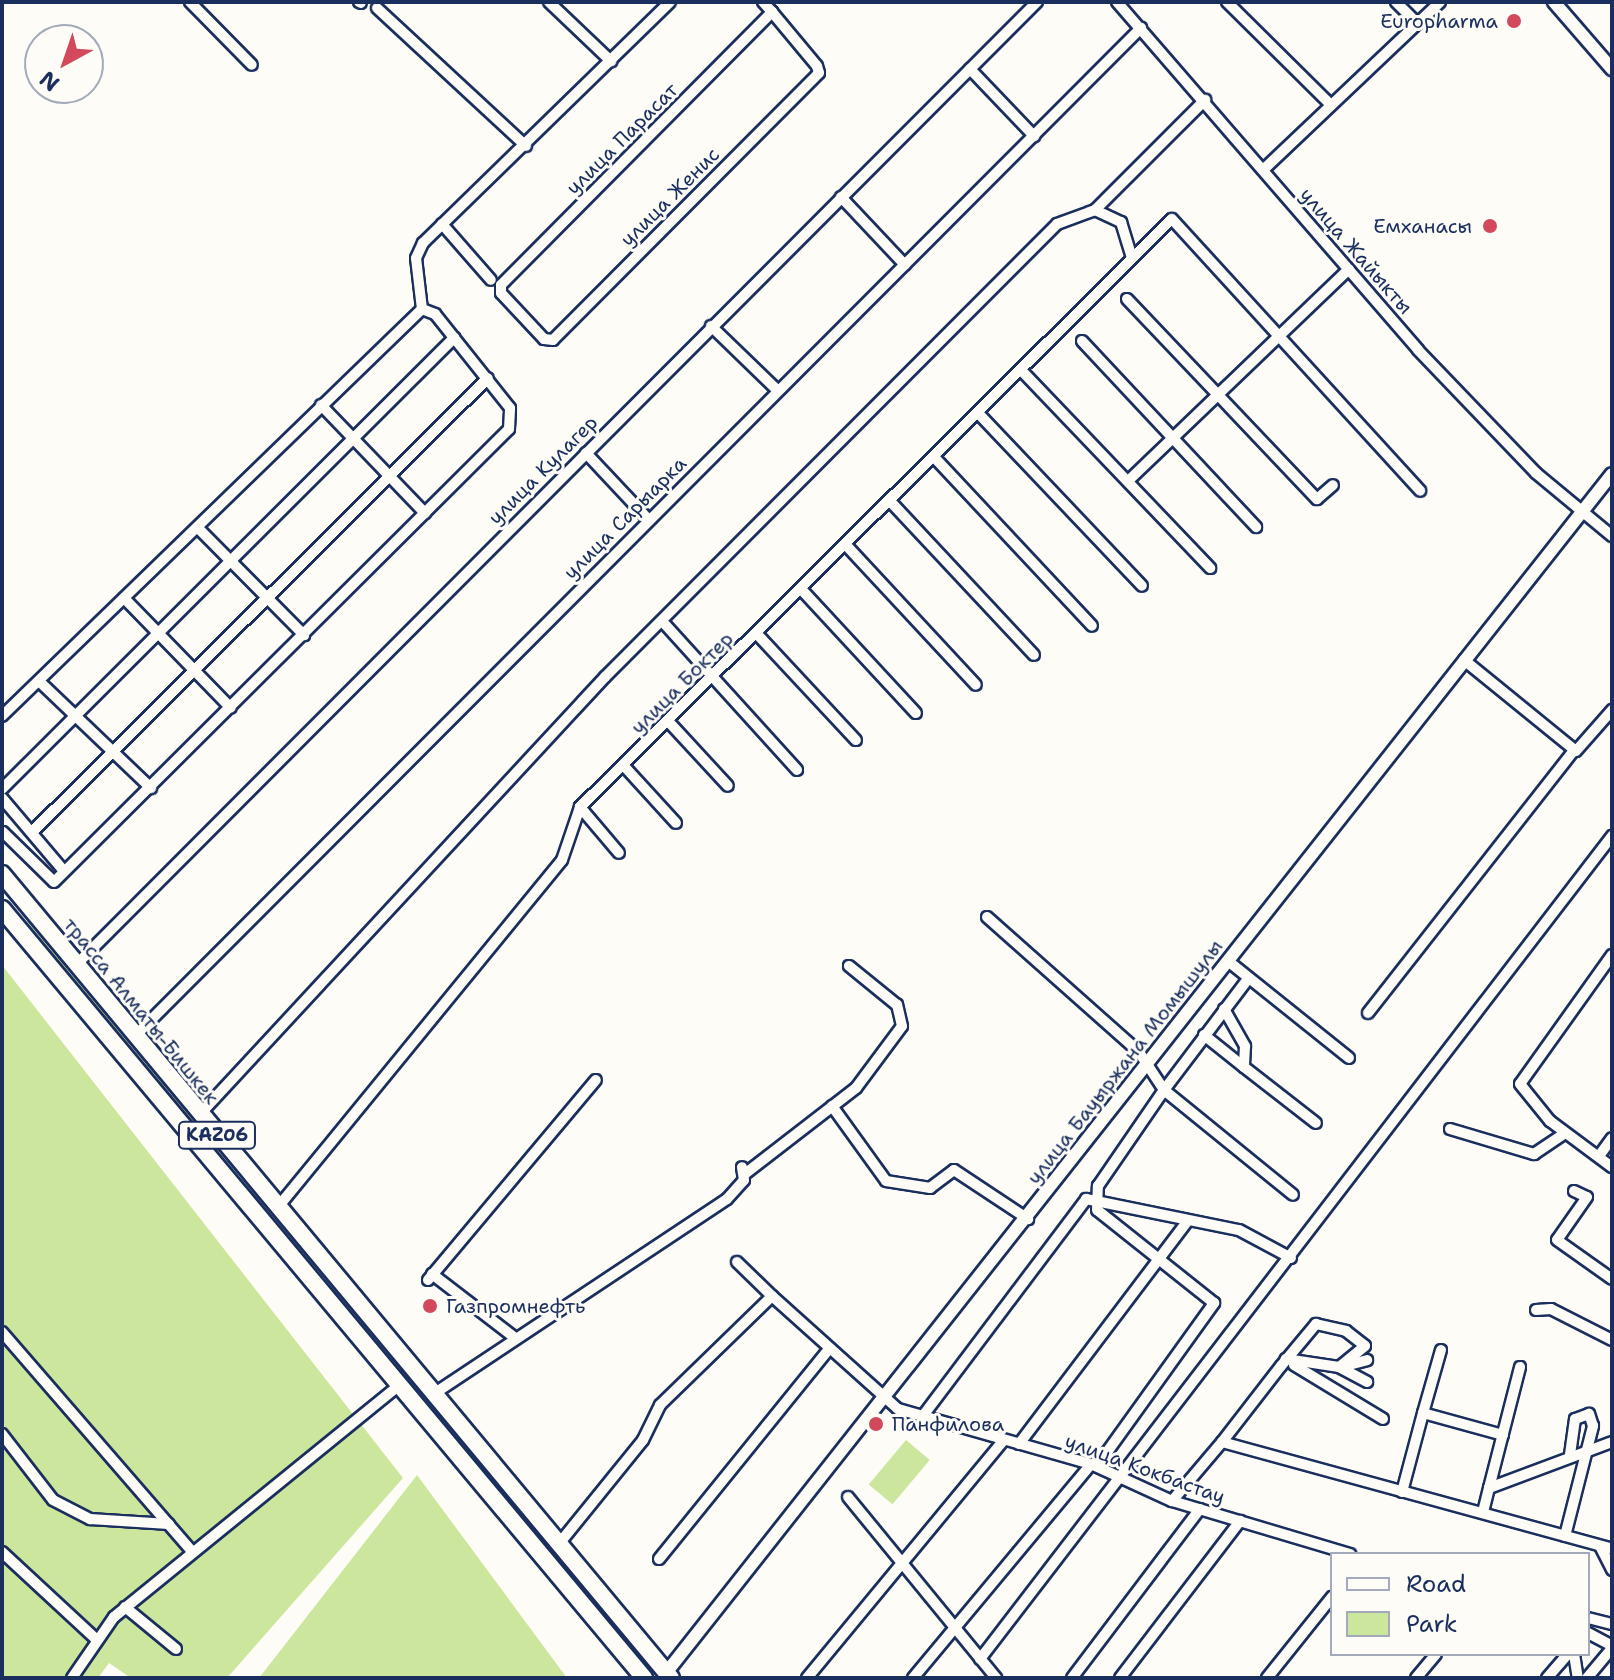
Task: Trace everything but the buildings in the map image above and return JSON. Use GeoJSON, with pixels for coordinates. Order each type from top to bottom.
{"type":"FeatureCollection","features":[{"type":"Feature","properties":{"kind":"highway","name":"трасса Алматы-Бишкек"},"geometry":{"type":"LineString","coordinates":[[2,874],[432,1395]]}},
{"type":"Feature","properties":{"kind":"highway"},"geometry":{"type":"LineString","coordinates":[[3,910],[22,897]]}},
{"type":"Feature","properties":{"kind":"highway","name":"трасса Алматы-Бишкек"},"geometry":{"type":"LineString","coordinates":[[3,910],[401,1384]]}},
{"type":"Feature","properties":{"kind":"highway"},"geometry":{"type":"LineString","coordinates":[[314,1281],[329,1269]]}},
{"type":"Feature","properties":{"kind":"highway","name":"KАZ06"},"geometry":{"type":"LineString","coordinates":[[401,1384],[644,1678]]}},
{"type":"Feature","properties":{"kind":"highway","name":"KАZ06"},"geometry":{"type":"LineString","coordinates":[[432,1395],[668,1675]]}},
{"type":"Feature","properties":{"kind":"street"},"geometry":{"type":"LineString","coordinates":[[190,2],[252,65]]}},
{"type":"Feature","properties":{"kind":"street"},"geometry":{"type":"LineString","coordinates":[[549,2],[611,61]]}},
{"type":"Feature","properties":{"kind":"street"},"geometry":{"type":"LineString","coordinates":[[19,818],[3,833],[51,882],[151,788],[512,425],[510,408],[488,378],[454,338],[422,309],[416,258],[442,224],[526,146],[670,2]]}},
{"type":"Feature","properties":{"kind":"street"},"geometry":{"type":"LineString","coordinates":[[763,2],[772,12]]}},
{"type":"Feature","properties":{"kind":"street","name":"улица Кулагер"},"geometry":{"type":"LineString","coordinates":[[77,964],[1037,2]]}},
{"type":"Feature","properties":{"kind":"street","name":"улица Жайыкты"},"geometry":{"type":"LineString","coordinates":[[1117,2],[1490,427],[1579,512],[1612,536]]}},
{"type":"Feature","properties":{"kind":"street"},"geometry":{"type":"LineString","coordinates":[[1227,2],[1331,105]]}},
{"type":"Feature","properties":{"kind":"street"},"geometry":{"type":"LineString","coordinates":[[1396,2],[1417,23]]}},
{"type":"Feature","properties":{"kind":"street"},"geometry":{"type":"LineString","coordinates":[[1263,170],[1440,2]]}},
{"type":"Feature","properties":{"kind":"street"},"geometry":{"type":"LineString","coordinates":[[1554,2],[1612,69]]}},
{"type":"Feature","properties":{"kind":"street"},"geometry":{"type":"LineString","coordinates":[[377,8],[526,146]]}},
{"type":"Feature","properties":{"kind":"street","name":"улица Женис"},"geometry":{"type":"LineString","coordinates":[[544,339],[553,340],[819,73],[772,12]]}},
{"type":"Feature","properties":{"kind":"street","name":"улица Парасат"},"geometry":{"type":"LineString","coordinates":[[544,339],[501,293],[501,285],[772,12]]}},
{"type":"Feature","properties":{"kind":"street","name":"улица Сарыарка"},"geometry":{"type":"LineString","coordinates":[[136,1035],[1141,28]]}},
{"type":"Feature","properties":{"kind":"street"},"geometry":{"type":"LineString","coordinates":[[970,69],[1034,136]]}},
{"type":"Feature","properties":{"kind":"street"},"geometry":{"type":"LineString","coordinates":[[200,1114],[411,892],[512,772],[1057,224],[1095,210],[1205,100]]}},
{"type":"Feature","properties":{"kind":"street"},"geometry":{"type":"LineString","coordinates":[[841,197],[905,265]]}},
{"type":"Feature","properties":{"kind":"street"},"geometry":{"type":"LineString","coordinates":[[1095,210],[1121,222],[1132,257]]}},
{"type":"Feature","properties":{"kind":"street","name":"улица Боктер"},"geometry":{"type":"LineString","coordinates":[[278,1207],[562,860],[580,807],[1172,219],[1279,337]]}},
{"type":"Feature","properties":{"kind":"street"},"geometry":{"type":"LineString","coordinates":[[442,224],[491,280]]}},
{"type":"Feature","properties":{"kind":"street"},"geometry":{"type":"LineString","coordinates":[[1128,481],[1349,269]]}},
{"type":"Feature","properties":{"kind":"street"},"geometry":{"type":"LineString","coordinates":[[1127,299],[1317,499],[1333,485]]}},
{"type":"Feature","properties":{"kind":"street"},"geometry":{"type":"LineString","coordinates":[[2,716],[422,309]]}},
{"type":"Feature","properties":{"kind":"street"},"geometry":{"type":"LineString","coordinates":[[711,326],[778,391]]}},
{"type":"Feature","properties":{"kind":"street"},"geometry":{"type":"LineString","coordinates":[[1279,337],[1420,491]]}},
{"type":"Feature","properties":{"kind":"street"},"geometry":{"type":"LineString","coordinates":[[2,789],[357,441],[454,338]]}},
{"type":"Feature","properties":{"kind":"street"},"geometry":{"type":"LineString","coordinates":[[1082,341],[1256,527]]}},
{"type":"Feature","properties":{"kind":"street"},"geometry":{"type":"LineString","coordinates":[[1021,370],[1210,568]]}},
{"type":"Feature","properties":{"kind":"street"},"geometry":{"type":"LineString","coordinates":[[32,832],[197,672],[488,378]]}},
{"type":"Feature","properties":{"kind":"street"},"geometry":{"type":"LineString","coordinates":[[321,405],[425,513]]}},
{"type":"Feature","properties":{"kind":"street"},"geometry":{"type":"LineString","coordinates":[[978,413],[1142,586]]}},
{"type":"Feature","properties":{"kind":"street"},"geometry":{"type":"LineString","coordinates":[[586,453],[649,520]]}},
{"type":"Feature","properties":{"kind":"street"},"geometry":{"type":"LineString","coordinates":[[934,457],[1092,626]]}},
{"type":"Feature","properties":{"kind":"street","name":"улица Бауыржана Момышулы"},"geometry":{"type":"LineString","coordinates":[[668,1675],[1579,512],[1612,474]]}},
{"type":"Feature","properties":{"kind":"street"},"geometry":{"type":"LineString","coordinates":[[889,500],[1034,655]]}},
{"type":"Feature","properties":{"kind":"street"},"geometry":{"type":"LineString","coordinates":[[198,528],[304,635]]}},
{"type":"Feature","properties":{"kind":"street"},"geometry":{"type":"LineString","coordinates":[[845,544],[976,685]]}},
{"type":"Feature","properties":{"kind":"street"},"geometry":{"type":"LineString","coordinates":[[801,589],[916,713]]}},
{"type":"Feature","properties":{"kind":"street"},"geometry":{"type":"LineString","coordinates":[[124,598],[231,708]]}},
{"type":"Feature","properties":{"kind":"street"},"geometry":{"type":"LineString","coordinates":[[662,621],[797,770]]}},
{"type":"Feature","properties":{"kind":"street"},"geometry":{"type":"LineString","coordinates":[[757,634],[856,740]]}},
{"type":"Feature","properties":{"kind":"street"},"geometry":{"type":"LineString","coordinates":[[1464,660],[1574,750]]}},
{"type":"Feature","properties":{"kind":"street"},"geometry":{"type":"LineString","coordinates":[[39,681],[151,788]]}},
{"type":"Feature","properties":{"kind":"street"},"geometry":{"type":"LineString","coordinates":[[1368,1013],[1574,750],[1612,710]]}},
{"type":"Feature","properties":{"kind":"street"},"geometry":{"type":"LineString","coordinates":[[668,721],[728,786]]}},
{"type":"Feature","properties":{"kind":"street"},"geometry":{"type":"LineString","coordinates":[[624,766],[676,823]]}},
{"type":"Feature","properties":{"kind":"street"},"geometry":{"type":"LineString","coordinates":[[2,798],[64,871]]}},
{"type":"Feature","properties":{"kind":"street"},"geometry":{"type":"LineString","coordinates":[[580,807],[619,853]]}},
{"type":"Feature","properties":{"kind":"street"},"geometry":{"type":"LineString","coordinates":[[980,1659],[1125,1478],[1612,836]]}},
{"type":"Feature","properties":{"kind":"street"},"geometry":{"type":"LineString","coordinates":[[987,917],[1117,1031],[1153,1081],[1293,1195]]}},
{"type":"Feature","properties":{"kind":"street"},"geometry":{"type":"LineString","coordinates":[[1612,955],[1520,1084],[1565,1133],[1612,1167]]}},
{"type":"Feature","properties":{"kind":"street"},"geometry":{"type":"LineString","coordinates":[[1228,961],[1349,1058]]}},
{"type":"Feature","properties":{"kind":"street"},"geometry":{"type":"LineString","coordinates":[[432,1395],[727,1199],[744,1170],[856,1088],[905,1018],[849,966]]}},
{"type":"Feature","properties":{"kind":"street"},"geometry":{"type":"LineString","coordinates":[[1095,1199],[1164,1090],[1248,979]]}},
{"type":"Feature","properties":{"kind":"street"},"geometry":{"type":"LineString","coordinates":[[1224,1009],[1245,1046],[1244,1067]]}},
{"type":"Feature","properties":{"kind":"street"},"geometry":{"type":"LineString","coordinates":[[1204,1035],[1316,1123]]}},
{"type":"Feature","properties":{"kind":"street"},"geometry":{"type":"LineString","coordinates":[[515,1338],[430,1277],[596,1080]]}},
{"type":"Feature","properties":{"kind":"street"},"geometry":{"type":"LineString","coordinates":[[1135,1081],[1153,1081]]}},
{"type":"Feature","properties":{"kind":"street"},"geometry":{"type":"LineString","coordinates":[[832,1106],[886,1181],[930,1188],[954,1170],[1028,1219]]}},
{"type":"Feature","properties":{"kind":"street"},"geometry":{"type":"LineString","coordinates":[[1450,1129],[1534,1154],[1565,1133]]}},
{"type":"Feature","properties":{"kind":"street"},"geometry":{"type":"LineString","coordinates":[[1599,1156],[1612,1138]]}},
{"type":"Feature","properties":{"kind":"street"},"geometry":{"type":"LineString","coordinates":[[1574,1191],[1587,1197],[1557,1240],[1612,1279]]}},
{"type":"Feature","properties":{"kind":"street"},"geometry":{"type":"LineString","coordinates":[[922,1417],[1062,1226],[1086,1199],[1186,1223],[1239,1230],[1291,1258]]}},
{"type":"Feature","properties":{"kind":"street"},"geometry":{"type":"LineString","coordinates":[[913,1678],[1094,1465],[1214,1303],[1107,1221],[1095,1199]]}},
{"type":"Feature","properties":{"kind":"street"},"geometry":{"type":"LineString","coordinates":[[1019,1444],[1186,1223]]}},
{"type":"Feature","properties":{"kind":"street","name":"улица Кокбастау"},"geometry":{"type":"LineString","coordinates":[[737,1262],[884,1399],[922,1417],[1094,1465],[1172,1501],[1343,1552]]}},
{"type":"Feature","properties":{"kind":"street"},"geometry":{"type":"LineString","coordinates":[[558,1545],[643,1440],[660,1405],[772,1296]]}},
{"type":"Feature","properties":{"kind":"street"},"geometry":{"type":"LineString","coordinates":[[1536,1310],[1564,1314],[1612,1340]]}},
{"type":"Feature","properties":{"kind":"street"},"geometry":{"type":"LineString","coordinates":[[1172,1501],[1316,1324],[1325,1325],[1365,1346],[1339,1367]]}},
{"type":"Feature","properties":{"kind":"street"},"geometry":{"type":"LineString","coordinates":[[2,1332],[192,1551]]}},
{"type":"Feature","properties":{"kind":"street"},"geometry":{"type":"LineString","coordinates":[[659,1559],[829,1349]]}},
{"type":"Feature","properties":{"kind":"street"},"geometry":{"type":"LineString","coordinates":[[1402,1492],[1441,1350]]}},
{"type":"Feature","properties":{"kind":"street"},"geometry":{"type":"LineString","coordinates":[[1286,1359],[1339,1367],[1367,1382]]}},
{"type":"Feature","properties":{"kind":"street"},"geometry":{"type":"LineString","coordinates":[[1286,1359],[1383,1419]]}},
{"type":"Feature","properties":{"kind":"street"},"geometry":{"type":"LineString","coordinates":[[1339,1367],[1367,1360]]}},
{"type":"Feature","properties":{"kind":"street"},"geometry":{"type":"LineString","coordinates":[[1483,1512],[1520,1367]]}},
{"type":"Feature","properties":{"kind":"street"},"geometry":{"type":"LineString","coordinates":[[76,1676],[96,1639],[125,1607],[401,1384]]}},
{"type":"Feature","properties":{"kind":"street"},"geometry":{"type":"LineString","coordinates":[[1565,1536],[1594,1418],[1583,1412],[1575,1419],[1570,1455]]}},
{"type":"Feature","properties":{"kind":"street"},"geometry":{"type":"LineString","coordinates":[[1423,1413],[1503,1435]]}},
{"type":"Feature","properties":{"kind":"street"},"geometry":{"type":"LineString","coordinates":[[2,1434],[53,1500],[90,1519],[169,1524]]}},
{"type":"Feature","properties":{"kind":"street"},"geometry":{"type":"LineString","coordinates":[[807,1678],[1004,1440]]}},
{"type":"Feature","properties":{"kind":"street"},"geometry":{"type":"LineString","coordinates":[[1222,1442],[1612,1549]]}},
{"type":"Feature","properties":{"kind":"street"},"geometry":{"type":"LineString","coordinates":[[1489,1488],[1586,1449],[1612,1442]]}},
{"type":"Feature","properties":{"kind":"street"},"geometry":{"type":"LineString","coordinates":[[848,1497],[956,1626],[995,1678]]}},
{"type":"Feature","properties":{"kind":"street"},"geometry":{"type":"LineString","coordinates":[[1072,1678],[1200,1509]]}},
{"type":"Feature","properties":{"kind":"street"},"geometry":{"type":"LineString","coordinates":[[1120,1678],[1240,1521]]}},
{"type":"Feature","properties":{"kind":"street"},"geometry":{"type":"LineString","coordinates":[[1600,1546],[1612,1570]]}},
{"type":"Feature","properties":{"kind":"street"},"geometry":{"type":"LineString","coordinates":[[2,1552],[96,1639]]}},
{"type":"Feature","properties":{"kind":"street"},"geometry":{"type":"LineString","coordinates":[[1267,1678],[1330,1599]]}},
{"type":"Feature","properties":{"kind":"street"},"geometry":{"type":"LineString","coordinates":[[125,1607],[176,1649]]}},
{"type":"Feature","properties":{"kind":"street"},"geometry":{"type":"LineString","coordinates":[[1590,1625],[1612,1624]]}},
{"type":"Feature","properties":{"kind":"street"},"geometry":{"type":"LineString","coordinates":[[1587,1678],[1612,1647],[1590,1626]]}},
{"type":"Feature","properties":{"kind":"street"},"geometry":{"type":"LineString","coordinates":[[1416,1678],[1434,1656]]}},
{"type":"Feature","properties":{"kind":"street"},"geometry":{"type":"LineString","coordinates":[[1547,1678],[1566,1656]]}},
{"type":"Feature","properties":{"kind":"street"},"geometry":{"type":"LineString","coordinates":[[1574,1656],[1578,1678]]}},
{"type":"Feature","properties":{"kind":"green space"},"geometry":{"type":"Polygon","coordinates":[[[30,920],[314,1264],[306,1265],[24,923],[30,920]]]}},
{"type":"Feature","properties":{"kind":"green space"},"geometry":{"type":"Polygon","coordinates":[[[2,965],[403,1478],[227,1678],[131,1678],[109,1663],[98,1678],[2,1678],[2,965]]]}},
{"type":"Feature","properties":{"kind":"green space"},"geometry":{"type":"Polygon","coordinates":[[[906,1440],[930,1460],[892,1504],[869,1484],[906,1440]]]}},
{"type":"Feature","properties":{"kind":"green space"},"geometry":{"type":"Polygon","coordinates":[[[417,1475],[567,1678],[259,1678],[417,1475]]]}},
{"type":"Feature","properties":{"kind":"place","name":"Europharma"},"geometry":{"type":"Point","coordinates":[1514,21]}},
{"type":"Feature","properties":{"kind":"place","name":"Емханасы"},"geometry":{"type":"Point","coordinates":[1490,226]}},
{"type":"Feature","properties":{"kind":"place","name":"Газпромнефть"},"geometry":{"type":"Point","coordinates":[430,1306]}},
{"type":"Feature","properties":{"kind":"place","name":"Панфилова"},"geometry":{"type":"Point","coordinates":[876,1424]}}]}
